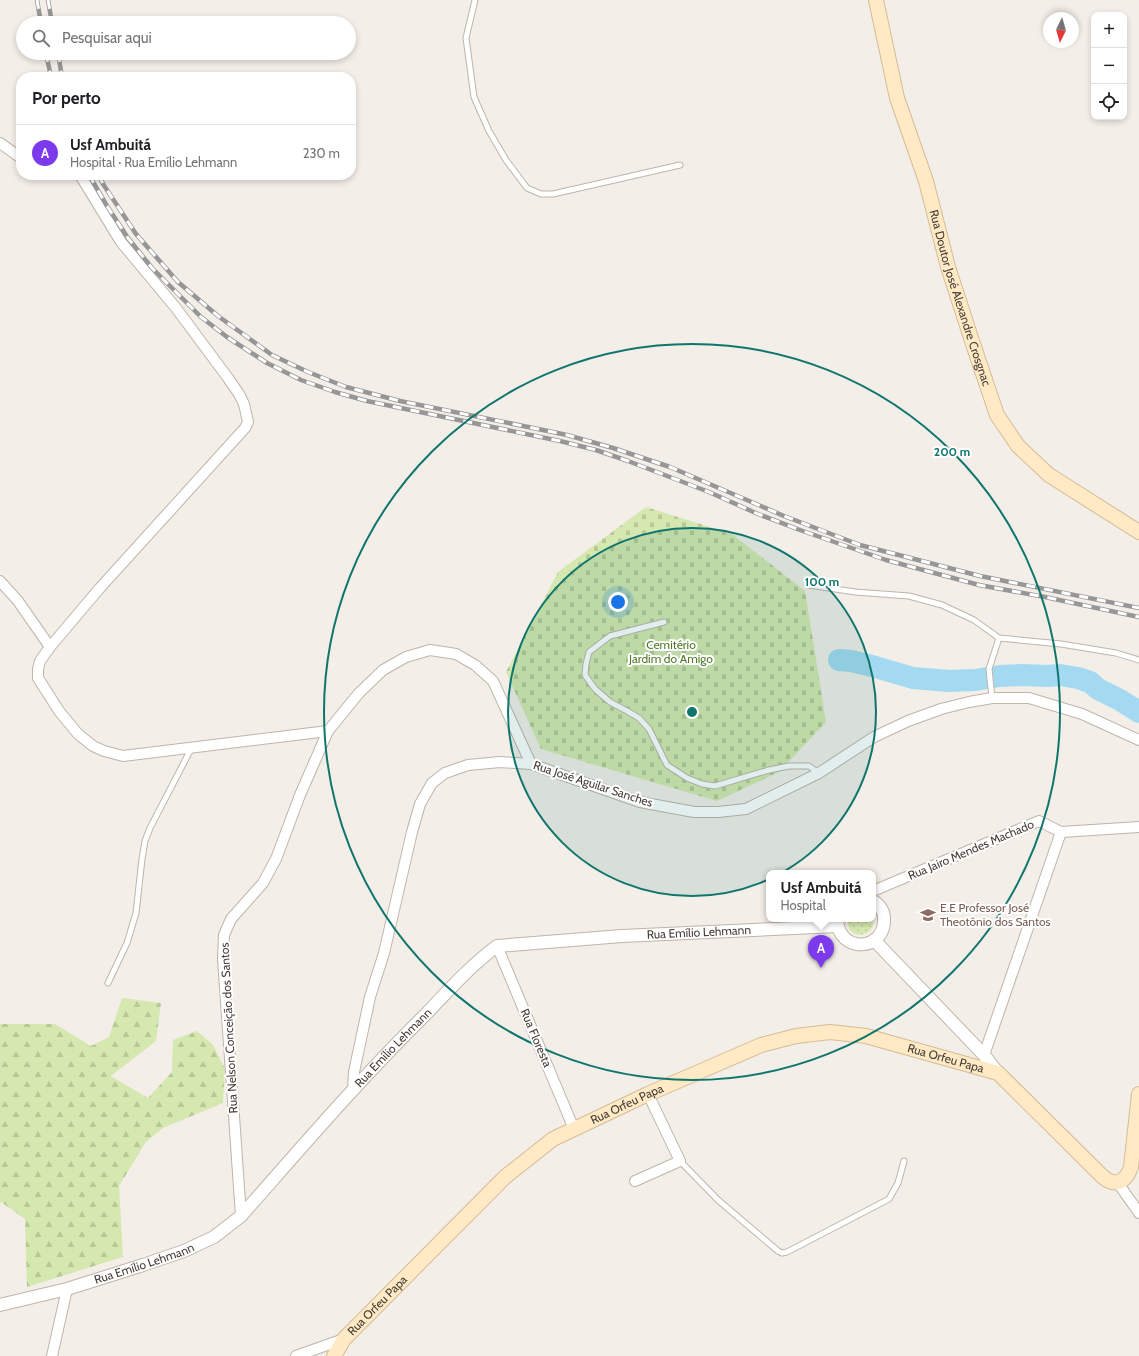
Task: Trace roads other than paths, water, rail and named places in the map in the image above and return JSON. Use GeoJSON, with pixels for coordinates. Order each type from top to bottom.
{"type":"FeatureCollection","features":[{"type":"Feature","properties":{"kind":"main road","name":"Rua Doutor José Alexandre Crosgnac"},"geometry":{"type":"LineString","coordinates":[[876,0],[897,98],[926,181],[951,275],[997,415],[1018,446],[1049,475],[1139,532]]}},
{"type":"Feature","properties":{"kind":"main road","name":"Rua Orfeu Papa"},"geometry":{"type":"LineString","coordinates":[[334,1356],[344,1339],[505,1177],[553,1139],[648,1094],[761,1045],[796,1036],[830,1032],[866,1036],[998,1073]]}},
{"type":"Feature","properties":{"kind":"main road"},"geometry":{"type":"LineString","coordinates":[[998,1073],[1106,1180],[1111,1182],[1118,1183],[1124,1180],[1128,1174],[1132,1158],[1139,1094]]}},
{"type":"Feature","properties":{"kind":"street"},"geometry":{"type":"LineString","coordinates":[[0,143],[16,154]]}},
{"type":"Feature","properties":{"kind":"street"},"geometry":{"type":"LineString","coordinates":[[83,180],[121,242],[176,308],[239,394],[248,422],[245,428],[99,589],[50,647],[40,661],[38,678],[59,711],[78,734],[94,746],[104,751],[123,756],[191,749],[328,731]]}},
{"type":"Feature","properties":{"kind":"street"},"geometry":{"type":"LineString","coordinates":[[0,581],[18,601],[50,647]]}},
{"type":"Feature","properties":{"kind":"street","name":"Rua Nelson Conceição dos Santos"},"geometry":{"type":"LineString","coordinates":[[241,1216],[223,959],[224,935],[231,918],[263,883],[276,859],[300,795],[328,731],[359,693],[383,670],[406,658],[430,650],[450,653],[456,654],[475,665],[493,681],[531,764]]}},
{"type":"Feature","properties":{"kind":"street","name":"Rua José Aguilar Sanches"},"geometry":{"type":"LineString","coordinates":[[353,1090],[354,1072],[370,997],[384,953],[412,832],[420,804],[432,783],[445,773],[468,765],[500,762],[531,764],[640,802],[694,812],[718,812],[746,809],[819,774],[874,737],[908,721],[941,709],[992,698],[1029,698],[1082,714],[1139,740]]}},
{"type":"Feature","properties":{"kind":"street","name":"Rua Jairo Mendes Machado"},"geometry":{"type":"LineString","coordinates":[[876,895],[1040,821],[1060,832]]}},
{"type":"Feature","properties":{"kind":"street"},"geometry":{"type":"LineString","coordinates":[[984,1055],[1060,832],[1139,827]]}},
{"type":"Feature","properties":{"kind":"street"},"geometry":{"type":"LineString","coordinates":[[837,922],[840,932],[844,938],[850,942],[864,944],[874,940],[882,932],[885,924],[884,915],[876,895]]}},
{"type":"Feature","properties":{"kind":"street","name":"Rua Emílio Lehmann"},"geometry":{"type":"LineString","coordinates":[[0,1305],[67,1290],[143,1266],[184,1251],[214,1237],[241,1216],[384,1055],[460,978],[497,946],[837,922]]}},
{"type":"Feature","properties":{"kind":"street"},"geometry":{"type":"LineString","coordinates":[[874,940],[984,1055],[998,1073]]}},
{"type":"Feature","properties":{"kind":"street","name":"Rua Floresta"},"geometry":{"type":"LineString","coordinates":[[497,946],[574,1129]]}},
{"type":"Feature","properties":{"kind":"street"},"geometry":{"type":"LineString","coordinates":[[635,1180],[680,1161],[648,1094]]}},
{"type":"Feature","properties":{"kind":"street"},"geometry":{"type":"LineString","coordinates":[[1118,1183],[1139,1213]]}},
{"type":"Feature","properties":{"kind":"street"},"geometry":{"type":"LineString","coordinates":[[52,1356],[67,1290]]}},
{"type":"Feature","properties":{"kind":"street"},"geometry":{"type":"LineString","coordinates":[[296,1356],[344,1339]]}},
{"type":"Feature","properties":{"kind":"lane"},"geometry":{"type":"LineString","coordinates":[[475,0],[466,38],[474,97],[492,137],[506,160],[527,188],[541,194],[553,194],[680,165]]}},
{"type":"Feature","properties":{"kind":"lane"},"geometry":{"type":"LineString","coordinates":[[809,585],[855,592],[909,596],[948,608],[974,620],[999,638],[1061,644],[1116,653],[1139,660]]}},
{"type":"Feature","properties":{"kind":"lane"},"geometry":{"type":"LineString","coordinates":[[664,622],[610,636],[589,652],[585,675],[595,689],[610,702],[639,718],[649,729],[667,766],[687,778],[702,784],[715,786],[769,770],[789,766],[809,766],[819,774]]}},
{"type":"Feature","properties":{"kind":"lane"},"geometry":{"type":"LineString","coordinates":[[992,698],[989,669],[999,638]]}},
{"type":"Feature","properties":{"kind":"lane"},"geometry":{"type":"LineString","coordinates":[[108,983],[127,943],[136,913],[145,841],[150,828],[191,749]]}},
{"type":"Feature","properties":{"kind":"lane"},"geometry":{"type":"LineString","coordinates":[[680,1161],[718,1200],[782,1253],[787,1252],[889,1199],[898,1183],[904,1161]]}},
{"type":"Feature","properties":{"kind":"waterway"},"geometry":{"type":"LineString","coordinates":[[839,660],[872,666],[913,678],[949,681],[1022,675],[1060,675],[1078,678],[1090,682],[1098,689],[1139,712]]}},
{"type":"Feature","properties":{"kind":"railway"},"geometry":{"type":"LineString","coordinates":[[37,0],[40,16]]}},
{"type":"Feature","properties":{"kind":"railway"},"geometry":{"type":"LineString","coordinates":[[48,0],[51,16]]}},
{"type":"Feature","properties":{"kind":"railway"},"geometry":{"type":"LineString","coordinates":[[47,60],[50,72]]}},
{"type":"Feature","properties":{"kind":"railway"},"geometry":{"type":"LineString","coordinates":[[59,60],[61,72]]}},
{"type":"Feature","properties":{"kind":"railway"},"geometry":{"type":"LineString","coordinates":[[92,180],[128,238],[152,268],[201,317],[227,337],[267,363],[301,380],[367,401],[560,441],[596,450],[709,492],[758,514],[800,530],[886,560],[979,585],[1139,617]]}},
{"type":"Feature","properties":{"kind":"railway"},"geometry":{"type":"LineString","coordinates":[[101,180],[136,234],[178,282],[218,316],[272,355],[308,372],[346,387],[400,401],[567,435],[613,448],[670,467],[784,516],[860,545],[980,576],[1139,608]]}},
{"type":"Feature","properties":{"kind":"place","name":"E.E Professor José Theotônio dos Santos"},"geometry":{"type":"Point","coordinates":[928,915]}},
{"type":"Feature","properties":{"kind":"place","name":"Usf Ambuitá"},"geometry":{"type":"Point","coordinates":[821,968]}},
{"type":"Feature","properties":{"kind":"park label","name":"Cemitério Jardim do Amigo"},"geometry":{"type":"Point","coordinates":[671,652]}}]}
